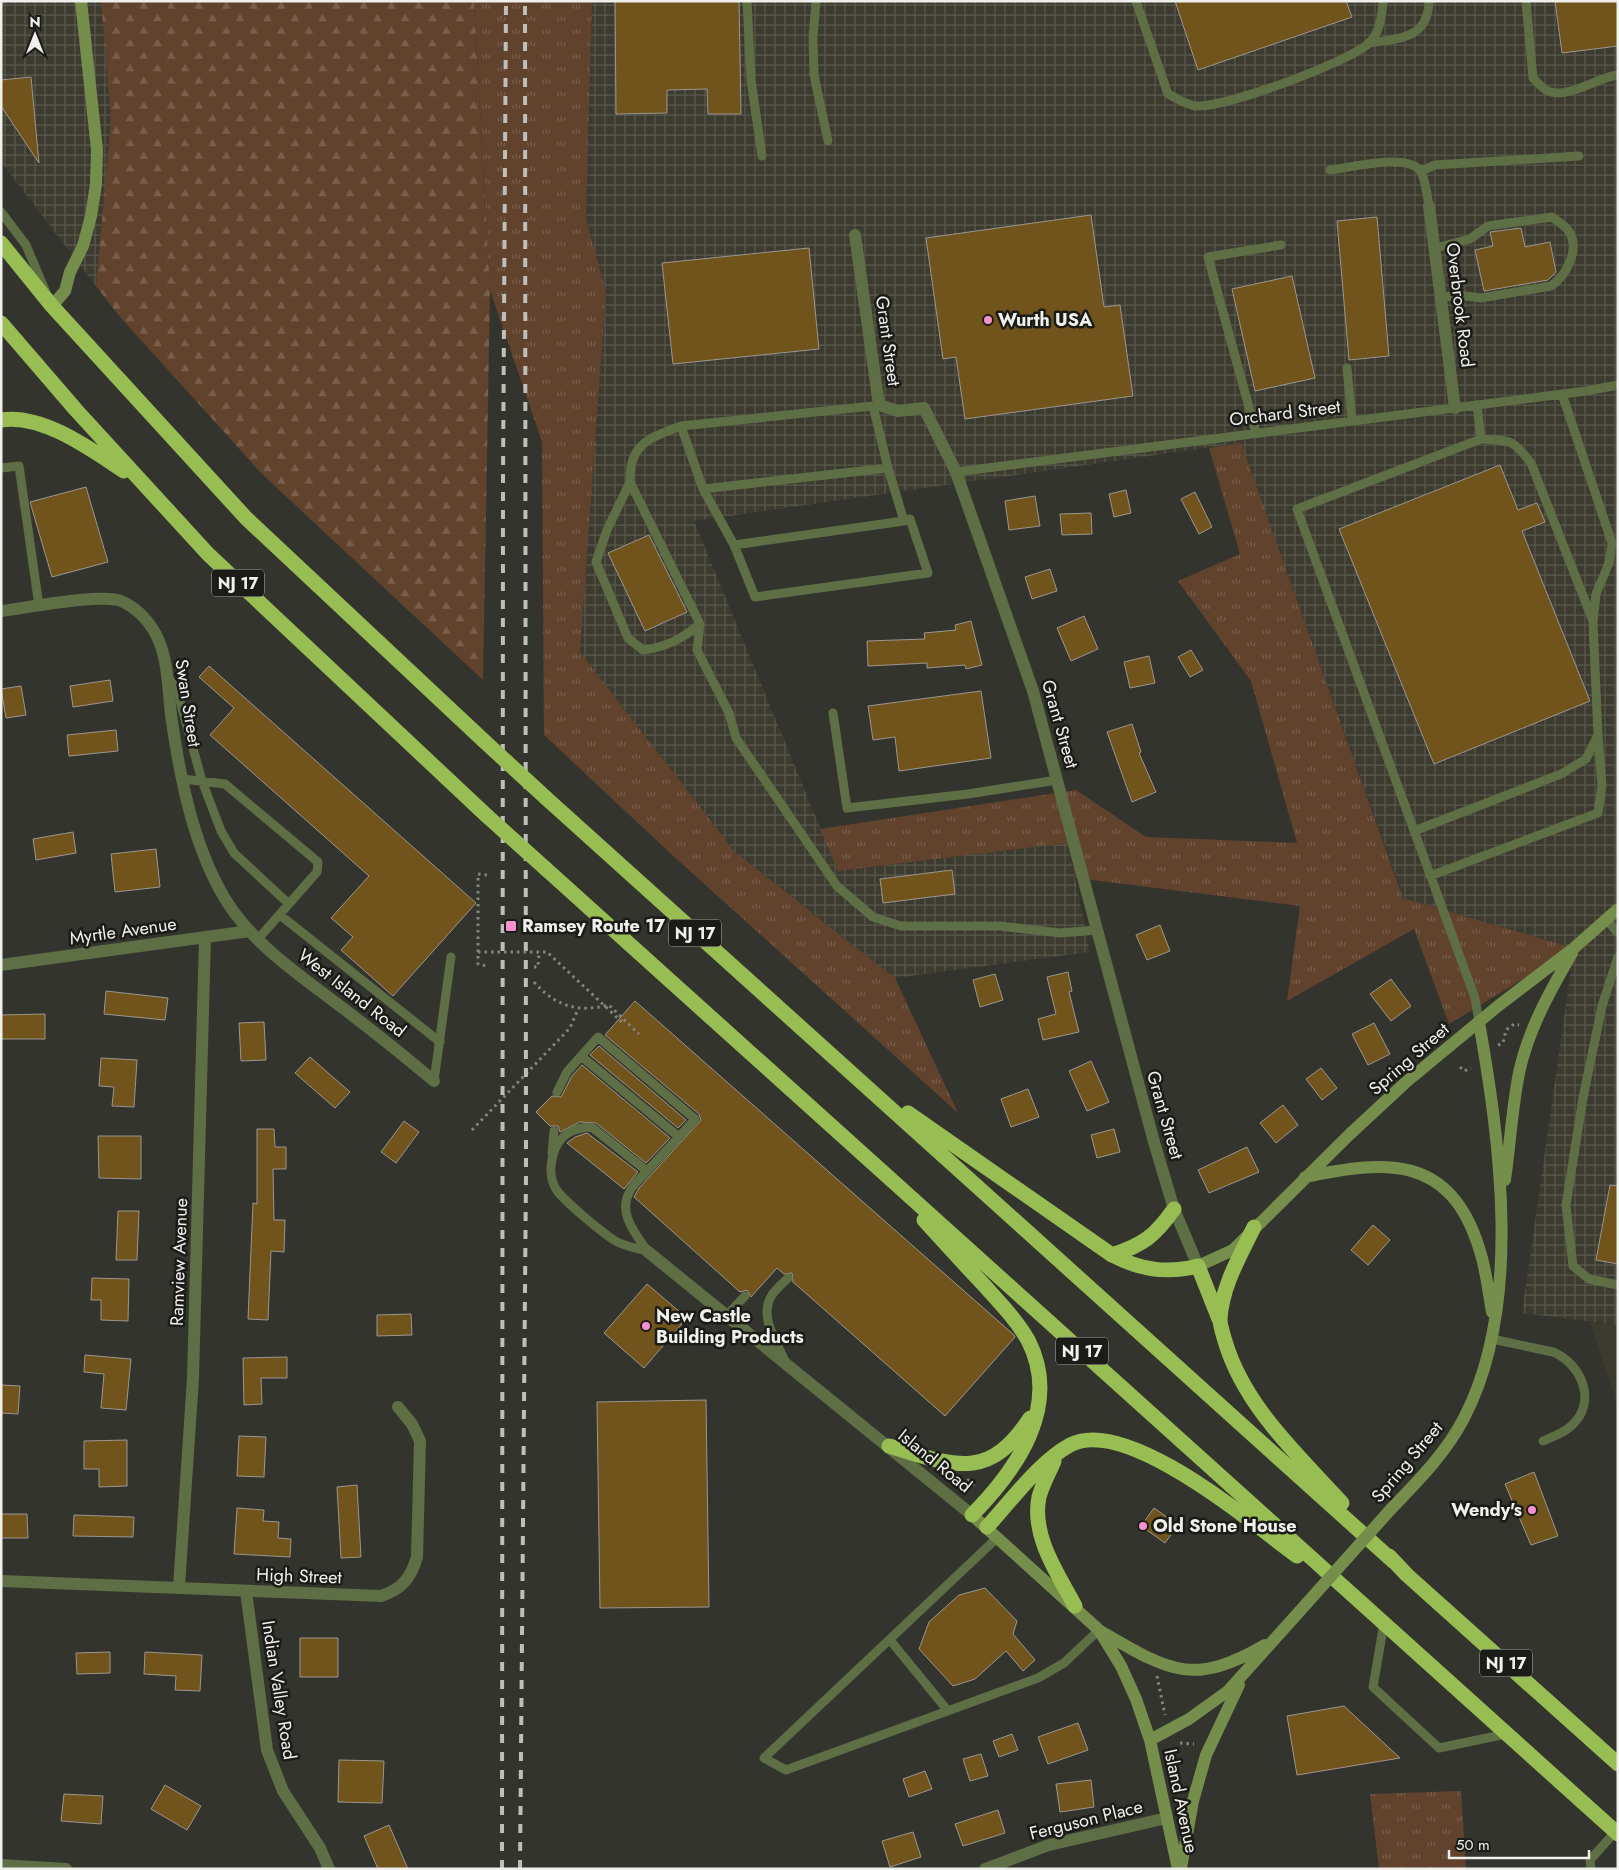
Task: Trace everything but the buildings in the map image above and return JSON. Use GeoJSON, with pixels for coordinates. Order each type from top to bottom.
{"type":"FeatureCollection","features":[{"type":"Feature","properties":{"kind":"highway","name":"NJ 17"},"geometry":{"type":"LineString","coordinates":[[1,243],[52,306],[246,518],[546,798],[1618,1764]]}},
{"type":"Feature","properties":{"kind":"highway","name":"NJ 17"},"geometry":{"type":"LineString","coordinates":[[1,323],[208,554],[276,619],[487,816],[1616,1833]]}},
{"type":"Feature","properties":{"kind":"highway"},"geometry":{"type":"LineString","coordinates":[[1,420],[18,419],[30,422],[72,438],[143,483]]}},
{"type":"Feature","properties":{"kind":"highway"},"geometry":{"type":"LineString","coordinates":[[844,1067],[976,1163],[1112,1256],[1135,1266],[1148,1269],[1174,1270],[1198,1266],[1220,1322],[1233,1364],[1256,1404],[1273,1427],[1394,1562]]}},
{"type":"Feature","properties":{"kind":"highway"},"geometry":{"type":"LineString","coordinates":[[862,1153],[1005,1308],[1021,1329],[1037,1364],[1039,1378],[1037,1406],[1030,1436],[1019,1459],[990,1497],[972,1515]]}},
{"type":"Feature","properties":{"kind":"highway"},"geometry":{"type":"LineString","coordinates":[[1112,1256],[1140,1246],[1162,1226],[1174,1209]]}},
{"type":"Feature","properties":{"kind":"highway"},"geometry":{"type":"LineString","coordinates":[[1220,1322],[1225,1291],[1254,1227]]}},
{"type":"Feature","properties":{"kind":"highway"},"geometry":{"type":"LineString","coordinates":[[889,1446],[950,1464],[967,1465],[977,1463],[988,1459],[1007,1446],[1022,1430],[1037,1406]]}},
{"type":"Feature","properties":{"kind":"highway"},"geometry":{"type":"LineString","coordinates":[[992,1532],[1056,1455],[1071,1444],[1093,1440],[1116,1442],[1145,1453],[1178,1470],[1359,1601]]}},
{"type":"Feature","properties":{"kind":"highway"},"geometry":{"type":"LineString","coordinates":[[1056,1455],[1039,1497],[1039,1528],[1048,1553],[1075,1606]]}},
{"type":"Feature","properties":{"kind":"street"},"geometry":{"type":"LineString","coordinates":[[52,306],[66,291],[70,272],[83,246],[92,216],[96,184],[97,150],[81,1]]}},
{"type":"Feature","properties":{"kind":"street","name":"Overbrook Road"},"geometry":{"type":"LineString","coordinates":[[1429,206],[1455,408]]}},
{"type":"Feature","properties":{"kind":"street","name":"Grant Street"},"geometry":{"type":"LineString","coordinates":[[855,235],[876,405],[898,410],[924,408],[956,472],[1033,691],[1174,1209],[1198,1266]]}},
{"type":"Feature","properties":{"kind":"street","name":"Swan Street"},"geometry":{"type":"LineString","coordinates":[[1,611],[102,598],[120,600],[137,611],[150,624],[160,641],[183,778],[200,848],[214,880],[230,906],[254,935]]}},
{"type":"Feature","properties":{"kind":"street","name":"Spring Street"},"geometry":{"type":"LineString","coordinates":[[1198,1266],[1233,1250],[1254,1227],[1384,1103],[1479,1022],[1574,948],[1618,909]]}},
{"type":"Feature","properties":{"kind":"street","name":"Myrtle Avenue"},"geometry":{"type":"LineString","coordinates":[[1,965],[205,937],[254,935]]}},
{"type":"Feature","properties":{"kind":"street","name":"West Island Road"},"geometry":{"type":"LineString","coordinates":[[254,935],[293,971],[434,1081]]}},
{"type":"Feature","properties":{"kind":"street","name":"Ramview Avenue"},"geometry":{"type":"LineString","coordinates":[[179,1587],[193,1378],[205,937]]}},
{"type":"Feature","properties":{"kind":"street"},"geometry":{"type":"LineString","coordinates":[[1500,1223],[1517,1089],[1524,1056],[1539,1014],[1574,948]]}},
{"type":"Feature","properties":{"kind":"street","name":"Spring Street"},"geometry":{"type":"LineString","coordinates":[[1150,1740],[1203,1710],[1243,1676],[1307,1602],[1422,1477],[1456,1432],[1479,1385],[1495,1324],[1499,1277],[1500,1223],[1496,1137],[1479,1022]]}},
{"type":"Feature","properties":{"kind":"street"},"geometry":{"type":"LineString","coordinates":[[1306,1177],[1355,1167],[1388,1165],[1418,1173],[1442,1188],[1462,1209],[1476,1236],[1495,1324]]}},
{"type":"Feature","properties":{"kind":"street","name":"Island Road"},"geometry":{"type":"LineString","coordinates":[[647,1251],[889,1446],[992,1532],[1075,1606],[1099,1630],[1130,1682],[1150,1740]]}},
{"type":"Feature","properties":{"kind":"street","name":"High Street"},"geometry":{"type":"LineString","coordinates":[[1,1581],[381,1596],[394,1591],[405,1584],[413,1572],[417,1557],[420,1442],[412,1424],[398,1407]]}},
{"type":"Feature","properties":{"kind":"street","name":"Indian Valley Road"},"geometry":{"type":"LineString","coordinates":[[246,1591],[267,1750],[282,1791],[320,1848],[329,1869]]}},
{"type":"Feature","properties":{"kind":"street"},"geometry":{"type":"LineString","coordinates":[[1099,1630],[1161,1664],[1190,1671],[1223,1665],[1274,1640]]}},
{"type":"Feature","properties":{"kind":"street"},"geometry":{"type":"LineString","coordinates":[[1179,1869],[1193,1801],[1206,1756],[1243,1676]]}},
{"type":"Feature","properties":{"kind":"street","name":"Island Avenue"},"geometry":{"type":"LineString","coordinates":[[1150,1740],[1179,1869]]}},
{"type":"Feature","properties":{"kind":"street","name":"Ferguson Place"},"geometry":{"type":"LineString","coordinates":[[985,1869],[1048,1845],[1167,1818]]}},
{"type":"Feature","properties":{"kind":"street"},"geometry":{"type":"LineString","coordinates":[[1,1866],[66,1869]]}},
{"type":"Feature","properties":{"kind":"lane"},"geometry":{"type":"LineString","coordinates":[[747,1],[751,80],[762,156]]}},
{"type":"Feature","properties":{"kind":"lane"},"geometry":{"type":"LineString","coordinates":[[816,1],[813,37],[814,75],[828,141]]}},
{"type":"Feature","properties":{"kind":"lane"},"geometry":{"type":"LineString","coordinates":[[1136,1],[1168,94],[1194,106],[1218,105],[1332,65],[1370,43],[1403,38],[1423,26],[1428,16],[1429,1]]}},
{"type":"Feature","properties":{"kind":"lane"},"geometry":{"type":"LineString","coordinates":[[1370,43],[1381,22],[1383,1]]}},
{"type":"Feature","properties":{"kind":"lane"},"geometry":{"type":"LineString","coordinates":[[1526,1],[1533,78],[1548,91],[1563,93],[1607,76],[1618,75]]}},
{"type":"Feature","properties":{"kind":"lane"},"geometry":{"type":"LineString","coordinates":[[1420,172],[1435,165],[1452,163],[1578,156]]}},
{"type":"Feature","properties":{"kind":"lane"},"geometry":{"type":"LineString","coordinates":[[1330,170],[1396,161],[1410,163],[1420,172],[1429,206]]}},
{"type":"Feature","properties":{"kind":"lane"},"geometry":{"type":"LineString","coordinates":[[1,212],[26,245],[52,306]]}},
{"type":"Feature","properties":{"kind":"lane"},"geometry":{"type":"LineString","coordinates":[[1435,248],[1470,238],[1488,226],[1552,217],[1568,230],[1573,250],[1571,260],[1561,280],[1551,286],[1482,298],[1457,295],[1441,298]]}},
{"type":"Feature","properties":{"kind":"lane"},"geometry":{"type":"LineString","coordinates":[[1256,433],[1208,257],[1281,245]]}},
{"type":"Feature","properties":{"kind":"lane"},"geometry":{"type":"LineString","coordinates":[[1347,368],[1352,421]]}},
{"type":"Feature","properties":{"kind":"lane","name":"Orchard Street"},"geometry":{"type":"LineString","coordinates":[[956,472],[1562,394],[1618,385]]}},
{"type":"Feature","properties":{"kind":"lane"},"geometry":{"type":"LineString","coordinates":[[1430,876],[1598,813],[1602,786],[1593,622],[1596,594],[1609,564],[1612,543],[1562,394]]}},
{"type":"Feature","properties":{"kind":"lane"},"geometry":{"type":"LineString","coordinates":[[700,624],[680,639],[659,648],[643,650],[628,638],[596,562],[607,530],[630,482],[630,466],[636,450],[652,437],[680,426],[876,405],[888,468],[904,521]]}},
{"type":"Feature","properties":{"kind":"lane"},"geometry":{"type":"LineString","coordinates":[[1478,405],[1480,439]]}},
{"type":"Feature","properties":{"kind":"lane"},"geometry":{"type":"LineString","coordinates":[[680,426],[703,489],[734,545],[755,597],[928,573],[910,520],[734,545]]}},
{"type":"Feature","properties":{"kind":"lane"},"geometry":{"type":"LineString","coordinates":[[1479,1022],[1475,998],[1298,508],[1480,439],[1508,440],[1522,450],[1531,463],[1593,622]]}},
{"type":"Feature","properties":{"kind":"lane"},"geometry":{"type":"LineString","coordinates":[[1,468],[19,466],[40,606]]}},
{"type":"Feature","properties":{"kind":"lane"},"geometry":{"type":"LineString","coordinates":[[703,489],[888,468]]}},
{"type":"Feature","properties":{"kind":"lane"},"geometry":{"type":"LineString","coordinates":[[630,482],[700,624],[697,650],[729,713],[736,738],[837,886],[874,917],[901,926],[1000,926],[1060,933],[1097,930]]}},
{"type":"Feature","properties":{"kind":"lane"},"geometry":{"type":"LineString","coordinates":[[166,674],[177,690],[202,781],[221,831],[234,852],[289,904]]}},
{"type":"Feature","properties":{"kind":"lane"},"geometry":{"type":"LineString","coordinates":[[833,713],[847,808],[968,794],[1058,780]]}},
{"type":"Feature","properties":{"kind":"lane"},"geometry":{"type":"LineString","coordinates":[[1414,831],[1561,774],[1586,759],[1598,736]]}},
{"type":"Feature","properties":{"kind":"lane"},"geometry":{"type":"LineString","coordinates":[[183,778],[225,784],[318,862],[317,872],[280,915],[254,935]]}},
{"type":"Feature","properties":{"kind":"lane"},"geometry":{"type":"LineString","coordinates":[[280,915],[440,1042]]}},
{"type":"Feature","properties":{"kind":"lane"},"geometry":{"type":"LineString","coordinates":[[1606,919],[1618,933]]}},
{"type":"Feature","properties":{"kind":"lane"},"geometry":{"type":"LineString","coordinates":[[434,1081],[451,957]]}},
{"type":"Feature","properties":{"kind":"lane"},"geometry":{"type":"LineString","coordinates":[[1618,958],[1602,1006],[1583,1098],[1566,1205],[1573,1266],[1589,1280],[1618,1285]]}},
{"type":"Feature","properties":{"kind":"lane"},"geometry":{"type":"LineString","coordinates":[[557,1092],[567,1072],[598,1037],[695,1119],[628,1192],[625,1210],[630,1225],[647,1251]]}},
{"type":"Feature","properties":{"kind":"lane"},"geometry":{"type":"LineString","coordinates":[[581,1056],[679,1137]]}},
{"type":"Feature","properties":{"kind":"lane"},"geometry":{"type":"LineString","coordinates":[[551,1162],[562,1139],[571,1131],[587,1127],[593,1128],[647,1172]]}},
{"type":"Feature","properties":{"kind":"lane"},"geometry":{"type":"LineString","coordinates":[[554,1131],[551,1162],[552,1176],[557,1191],[615,1241],[647,1251]]}},
{"type":"Feature","properties":{"kind":"lane"},"geometry":{"type":"LineString","coordinates":[[786,1364],[767,1320],[767,1308],[772,1295],[788,1278]]}},
{"type":"Feature","properties":{"kind":"lane"},"geometry":{"type":"LineString","coordinates":[[727,1315],[744,1296]]}},
{"type":"Feature","properties":{"kind":"lane"},"geometry":{"type":"LineString","coordinates":[[1492,1339],[1563,1356],[1583,1382],[1584,1400],[1578,1418],[1570,1427],[1543,1441]]}},
{"type":"Feature","properties":{"kind":"lane"},"geometry":{"type":"LineString","coordinates":[[992,1532],[890,1640],[764,1758],[786,1770],[1038,1678],[1064,1663],[1099,1630]]}},
{"type":"Feature","properties":{"kind":"lane"},"geometry":{"type":"LineString","coordinates":[[1384,1623],[1373,1687],[1439,1748],[1506,1734]]}},
{"type":"Feature","properties":{"kind":"lane"},"geometry":{"type":"LineString","coordinates":[[890,1640],[948,1711]]}},
{"type":"Feature","properties":{"kind":"lane"},"geometry":{"type":"LineString","coordinates":[[1592,1869],[1590,1860],[1616,1833]]}},
{"type":"Feature","properties":{"kind":"path"},"geometry":{"type":"LineString","coordinates":[[487,875],[478,874],[478,964],[487,966]]}},
{"type":"Feature","properties":{"kind":"path"},"geometry":{"type":"LineString","coordinates":[[478,952],[547,952],[623,1023]]}},
{"type":"Feature","properties":{"kind":"path"},"geometry":{"type":"LineString","coordinates":[[534,967],[538,967],[539,952]]}},
{"type":"Feature","properties":{"kind":"path"},"geometry":{"type":"LineString","coordinates":[[534,982],[544,994],[558,1003],[578,1009],[594,1009],[609,1005],[639,1034]]}},
{"type":"Feature","properties":{"kind":"path"},"geometry":{"type":"LineString","coordinates":[[472,1130],[570,1028],[578,1009]]}},
{"type":"Feature","properties":{"kind":"path"},"geometry":{"type":"LineString","coordinates":[[1497,1046],[1503,1043],[1506,1030],[1514,1024],[1520,1025]]}},
{"type":"Feature","properties":{"kind":"path"},"geometry":{"type":"LineString","coordinates":[[1460,1067],[1464,1071],[1471,1068]]}},
{"type":"Feature","properties":{"kind":"path"},"geometry":{"type":"LineString","coordinates":[[964,1485],[968,1480],[979,1490]]}},
{"type":"Feature","properties":{"kind":"path"},"geometry":{"type":"LineString","coordinates":[[1156,1674],[1165,1715]]}},
{"type":"Feature","properties":{"kind":"path"},"geometry":{"type":"LineString","coordinates":[[1180,1743],[1200,1744]]}},
{"type":"Feature","properties":{"kind":"shaded area"},"geometry":{"type":"Polygon","coordinates":[[[1,1],[101,1],[111,120],[96,286],[1,162],[1,1]]]}},
{"type":"Feature","properties":{"kind":"shaded area"},"geometry":{"type":"Polygon","coordinates":[[[592,1],[1618,1],[1618,1325],[1522,1313],[1574,948],[1404,898],[1240,443],[694,521],[838,871],[1068,843],[1090,952],[895,978],[735,852],[580,652],[606,292],[586,219],[592,1]]]}},
{"type":"Feature","properties":{"kind":"shaded area"},"geometry":{"type":"Polygon","coordinates":[[[1590,1322],[1618,1325],[1618,1408],[1590,1322]]]}},
{"type":"Feature","properties":{"kind":"green space"},"geometry":{"type":"Polygon","coordinates":[[[101,1],[474,1],[490,290],[483,680],[262,474],[120,317],[96,286],[111,120],[101,1]]]}},
{"type":"Feature","properties":{"kind":"green space"},"geometry":{"type":"Polygon","coordinates":[[[474,1],[592,1],[586,219],[606,292],[580,652],[735,852],[895,978],[958,1113],[670,853],[544,735],[542,442],[490,290],[474,1]]]}},
{"type":"Feature","properties":{"kind":"green space"},"geometry":{"type":"Polygon","coordinates":[[[1241,443],[1403,898],[1574,948],[1449,1024],[1414,929],[1287,1001],[1300,906],[1076,878],[1068,843],[838,871],[820,829],[1076,790],[1146,837],[1297,843],[1251,681],[1178,581],[1240,554],[1209,448],[1241,443]]]}},
{"type":"Feature","properties":{"kind":"green space"},"geometry":{"type":"Polygon","coordinates":[[[1461,1791],[1466,1869],[1379,1869],[1370,1794],[1461,1791]]]}},
{"type":"Feature","properties":{"kind":"railway"},"geometry":{"type":"LineString","coordinates":[[502,1869],[503,480],[506,1]]}},
{"type":"Feature","properties":{"kind":"railway"},"geometry":{"type":"LineString","coordinates":[[520,1869],[526,1175],[525,1]]}},
{"type":"Feature","properties":{"kind":"place","name":"Wurth USA"},"geometry":{"type":"Point","coordinates":[988,320]}},
{"type":"Feature","properties":{"kind":"place","name":"Ramsey Route 17"},"geometry":{"type":"Point","coordinates":[511,926]}},
{"type":"Feature","properties":{"kind":"place","name":"New Castle Building Products"},"geometry":{"type":"Point","coordinates":[646,1326]}},
{"type":"Feature","properties":{"kind":"place","name":"Wendy's"},"geometry":{"type":"Point","coordinates":[1532,1510]}},
{"type":"Feature","properties":{"kind":"place","name":"Old Stone House"},"geometry":{"type":"Point","coordinates":[1143,1526]}}]}
